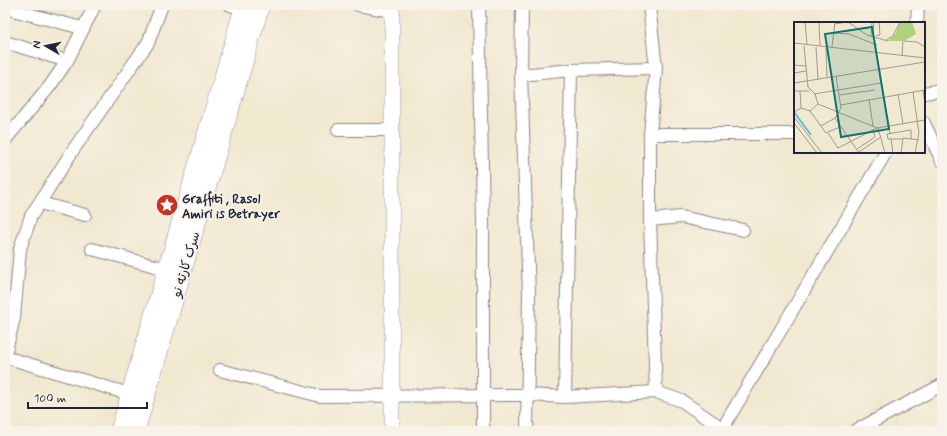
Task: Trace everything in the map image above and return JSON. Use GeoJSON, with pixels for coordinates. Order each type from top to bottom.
{"type":"FeatureCollection","features":[{"type":"Feature","properties":{"kind":"highway","name":"سرک کارته نو"},"geometry":{"type":"LineString","coordinates":[[136,431],[261,5]]}},
{"type":"Feature","properties":{"kind":"highway","name":"سرک کارته نو"},"geometry":{"type":"LineString","coordinates":[[119,431],[166,269],[239,6]]}},
{"type":"Feature","properties":{"kind":"main road"},"geometry":{"type":"LineString","coordinates":[[392,8],[392,431]]}},
{"type":"Feature","properties":{"kind":"street"},"geometry":{"type":"LineString","coordinates":[[5,140],[50,86],[67,61],[94,5]]}},
{"type":"Feature","properties":{"kind":"street"},"geometry":{"type":"LineString","coordinates":[[130,394],[5,356],[14,318],[20,248],[31,216],[73,150],[148,43],[162,5]]}},
{"type":"Feature","properties":{"kind":"street"},"geometry":{"type":"LineString","coordinates":[[358,5],[392,8]]}},
{"type":"Feature","properties":{"kind":"street"},"geometry":{"type":"LineString","coordinates":[[479,5],[483,268],[483,431]]}},
{"type":"Feature","properties":{"kind":"street"},"geometry":{"type":"LineString","coordinates":[[522,5],[521,75],[530,294],[527,431]]}},
{"type":"Feature","properties":{"kind":"street"},"geometry":{"type":"LineString","coordinates":[[649,5],[656,68],[650,134],[650,220],[656,392]]}},
{"type":"Feature","properties":{"kind":"street"},"geometry":{"type":"LineString","coordinates":[[917,22],[918,5]]}},
{"type":"Feature","properties":{"kind":"street"},"geometry":{"type":"LineString","coordinates":[[5,8],[82,28]]}},
{"type":"Feature","properties":{"kind":"street"},"geometry":{"type":"LineString","coordinates":[[5,42],[67,61]]}},
{"type":"Feature","properties":{"kind":"street"},"geometry":{"type":"LineString","coordinates":[[521,75],[571,70],[656,68]]}},
{"type":"Feature","properties":{"kind":"street"},"geometry":{"type":"LineString","coordinates":[[565,397],[571,70]]}},
{"type":"Feature","properties":{"kind":"street"},"geometry":{"type":"LineString","coordinates":[[925,93],[942,90]]}},
{"type":"Feature","properties":{"kind":"street"},"geometry":{"type":"LineString","coordinates":[[925,124],[938,141],[942,161]]}},
{"type":"Feature","properties":{"kind":"street"},"geometry":{"type":"LineString","coordinates":[[338,130],[392,130]]}},
{"type":"Feature","properties":{"kind":"street"},"geometry":{"type":"LineString","coordinates":[[650,134],[794,134]]}},
{"type":"Feature","properties":{"kind":"street"},"geometry":{"type":"LineString","coordinates":[[220,370],[320,396],[528,395],[565,397],[656,392],[682,401],[723,430],[885,153]]}},
{"type":"Feature","properties":{"kind":"street"},"geometry":{"type":"LineString","coordinates":[[40,203],[85,215]]}},
{"type":"Feature","properties":{"kind":"street"},"geometry":{"type":"LineString","coordinates":[[650,220],[681,217],[743,230]]}},
{"type":"Feature","properties":{"kind":"street"},"geometry":{"type":"LineString","coordinates":[[92,249],[166,269]]}},
{"type":"Feature","properties":{"kind":"street"},"geometry":{"type":"LineString","coordinates":[[858,430],[942,385]]}},
{"type":"Feature","properties":{"kind":"place","name":"Graffiti , Rasol Amiri is Betrayer"},"geometry":{"type":"Point","coordinates":[167,205]}}]}
